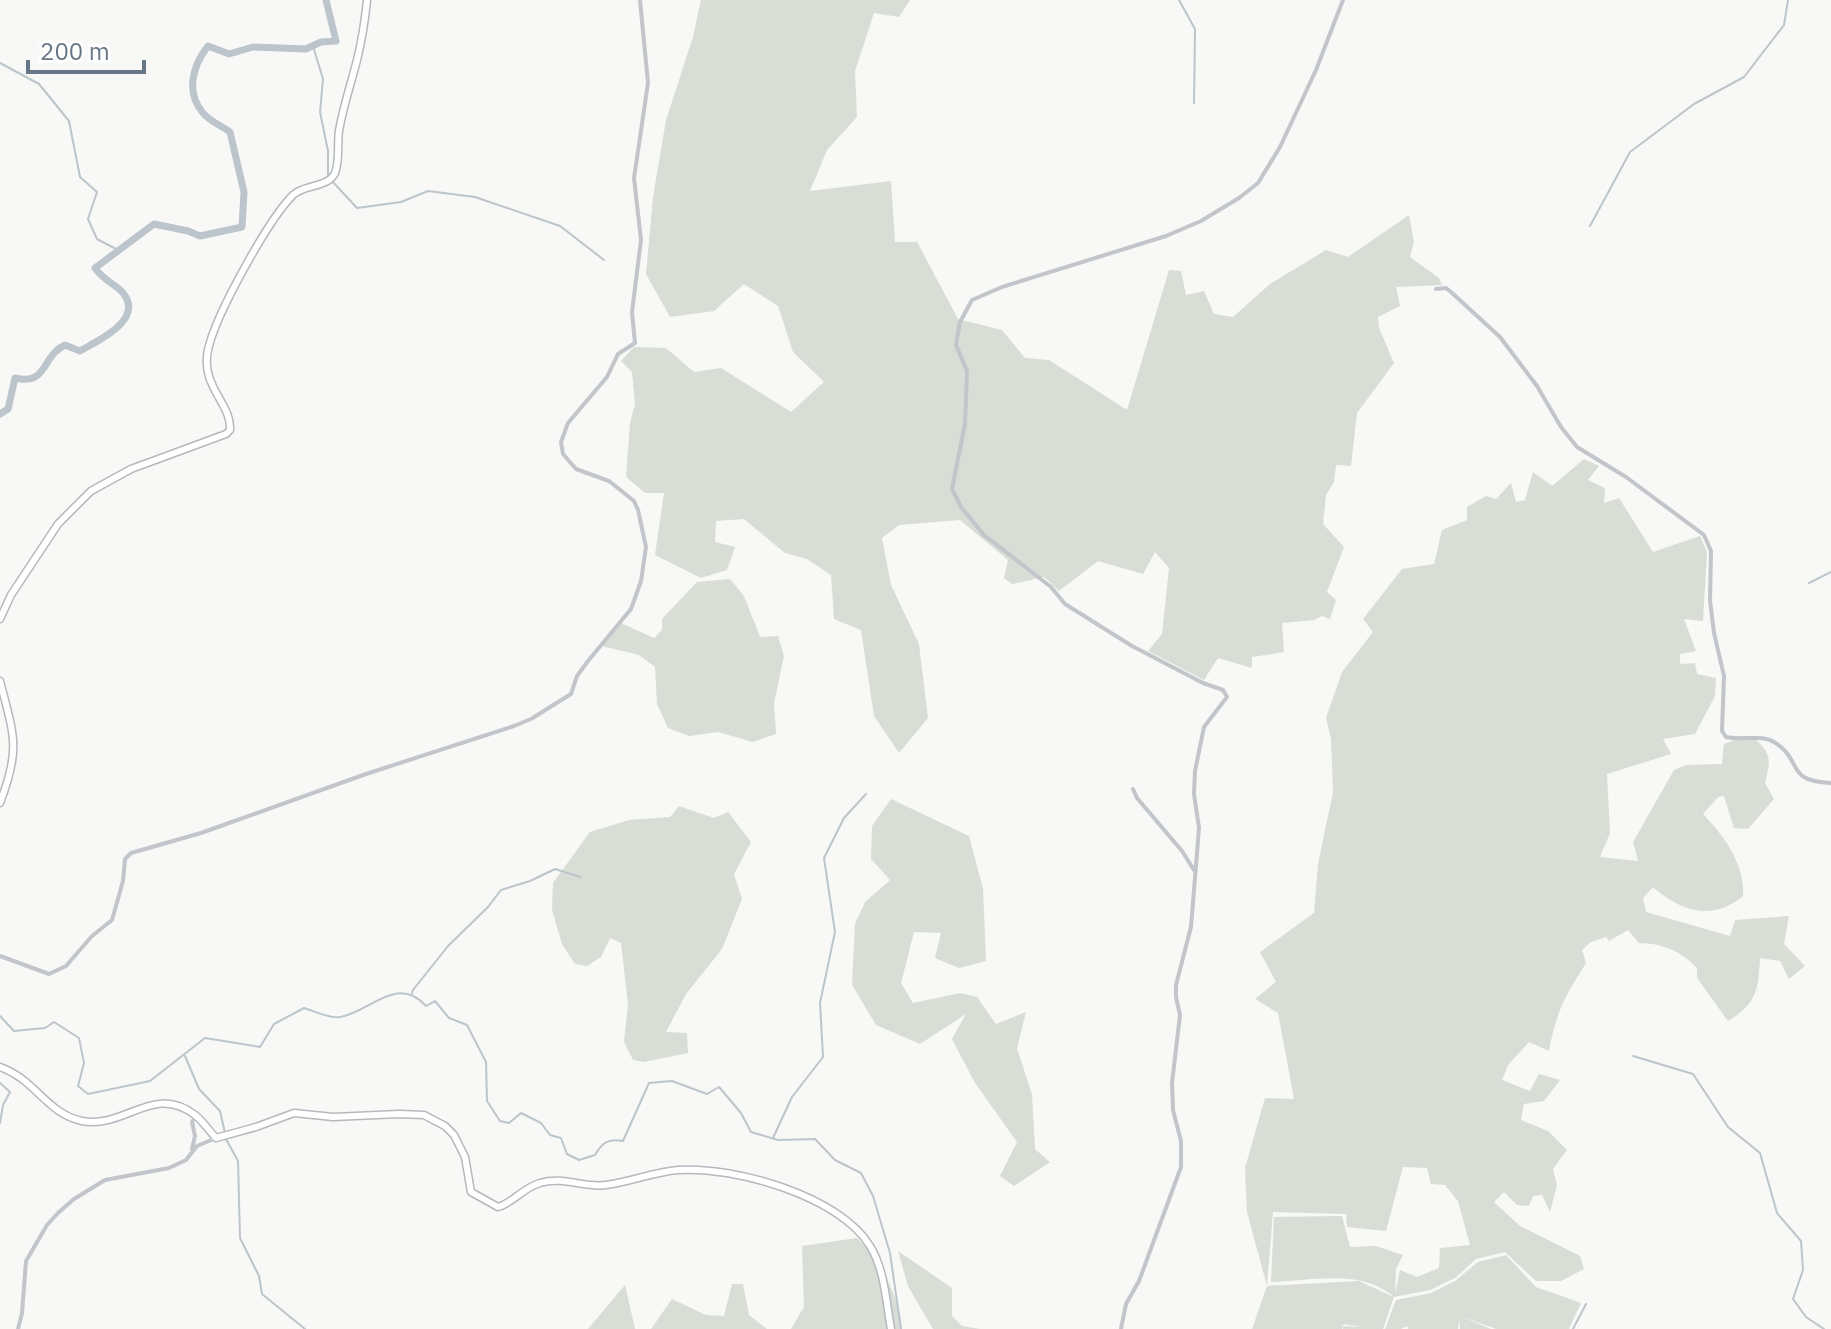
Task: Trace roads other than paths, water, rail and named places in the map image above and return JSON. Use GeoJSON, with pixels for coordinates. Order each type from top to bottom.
{"type":"FeatureCollection","features":[{"type":"Feature","properties":{"kind":"street"},"geometry":{"type":"LineString","coordinates":[[0,619],[11,595],[58,524],[91,491],[131,469],[230,430],[228,417],[207,372],[208,347],[237,284],[287,201],[301,189],[330,179],[336,172],[339,130],[360,50],[367,0]]}},
{"type":"Feature","properties":{"kind":"street"},"geometry":{"type":"LineString","coordinates":[[0,956],[49,974],[66,966],[92,936],[112,920],[123,881],[125,859],[131,853],[201,833],[531,719],[571,694],[577,676],[627,615],[641,581],[646,554],[638,510],[634,501],[620,488],[576,469],[563,454],[561,442],[568,423],[607,377],[618,354],[635,343],[632,312],[641,240],[634,178],[648,83],[640,0]]}},
{"type":"Feature","properties":{"kind":"street"},"geometry":{"type":"LineString","coordinates":[[1121,1329],[1126,1304],[1139,1281],[1181,1167],[1181,1141],[1173,1110],[1172,1083],[1180,1015],[1176,997],[1184,947],[1191,927],[1199,828],[1194,794],[1204,727],[1227,697],[1223,690],[1203,683],[1132,646],[1065,604],[1051,587],[984,535],[961,507],[952,489],[965,424],[967,371],[956,345],[960,322],[972,300],[1002,287],[1166,236],[1201,221],[1258,183],[1280,147],[1316,70],[1343,0]]}},
{"type":"Feature","properties":{"kind":"street"},"geometry":{"type":"LineString","coordinates":[[1436,289],[1446,288],[1500,337],[1577,447],[1626,477],[1704,535],[1711,551],[1710,601],[1724,676],[1722,731],[1726,737],[1766,739],[1785,752],[1803,777],[1810,781],[1831,783]]}},
{"type":"Feature","properties":{"kind":"street"},"geometry":{"type":"LineString","coordinates":[[0,681],[15,751],[13,769],[0,803]]}},
{"type":"Feature","properties":{"kind":"street"},"geometry":{"type":"LineString","coordinates":[[1133,789],[1194,870]]}},
{"type":"Feature","properties":{"kind":"street"},"geometry":{"type":"LineString","coordinates":[[1,1067],[30,1083],[60,1113],[84,1122],[107,1122],[144,1106],[162,1103],[180,1107],[196,1116],[218,1137]]}},
{"type":"Feature","properties":{"kind":"street"},"geometry":{"type":"LineString","coordinates":[[191,1152],[203,1142],[294,1113],[333,1117],[424,1115],[435,1119],[454,1135],[465,1157],[471,1192],[498,1207],[534,1185],[549,1181],[568,1180],[601,1186],[662,1172],[688,1170],[729,1174],[813,1201],[858,1230],[879,1266],[891,1329]]}},
{"type":"Feature","properties":{"kind":"street"},"geometry":{"type":"LineString","coordinates":[[18,1329],[26,1261],[41,1234],[59,1212],[105,1180],[169,1168],[186,1160],[195,1141],[192,1122],[196,1116]]}},
{"type":"Feature","properties":{"kind":"waterway"},"geometry":{"type":"LineString","coordinates":[[0,414],[8,409],[15,378],[33,378],[57,350],[65,345],[80,351],[124,321],[128,303],[123,293],[95,268],[154,224],[200,236],[242,227],[244,192],[230,132],[209,118],[197,105],[193,88],[195,70],[208,46],[229,54],[253,47],[306,49],[321,42],[336,41],[326,0]]}},
{"type":"Feature","properties":{"kind":"waterway"},"geometry":{"type":"LineString","coordinates":[[1179,0],[1195,29],[1194,103]]}},
{"type":"Feature","properties":{"kind":"waterway"},"geometry":{"type":"LineString","coordinates":[[1590,226],[1630,152],[1694,104],[1744,77],[1784,25],[1788,0]]}},
{"type":"Feature","properties":{"kind":"waterway"},"geometry":{"type":"LineString","coordinates":[[313,46],[323,79],[320,112],[328,151],[328,176]]}},
{"type":"Feature","properties":{"kind":"waterway"},"geometry":{"type":"LineString","coordinates":[[0,63],[39,84],[69,121],[80,177],[97,192],[88,219],[97,239],[118,250]]}},
{"type":"Feature","properties":{"kind":"waterway"},"geometry":{"type":"LineString","coordinates":[[332,181],[357,208],[401,202],[428,191],[475,197],[560,226],[604,260]]}},
{"type":"Feature","properties":{"kind":"waterway"},"geometry":{"type":"LineString","coordinates":[[1809,583],[1831,572]]}},
{"type":"Feature","properties":{"kind":"waterway"},"geometry":{"type":"LineString","coordinates":[[773,1138],[792,1097],[823,1057],[820,1003],[835,932],[824,858],[844,818],[866,794]]}},
{"type":"Feature","properties":{"kind":"waterway"},"geometry":{"type":"LineString","coordinates":[[412,994],[448,946],[501,890],[555,869],[580,877]]}},
{"type":"Feature","properties":{"kind":"waterway"},"geometry":{"type":"LineString","coordinates":[[0,1016],[14,1031],[45,1028],[54,1022],[79,1038],[84,1063],[78,1086],[88,1094],[150,1081],[205,1038],[260,1047],[274,1024],[304,1008],[340,1017],[394,994],[415,997],[426,1006],[435,1001],[449,1018],[467,1025],[486,1062],[487,1101],[500,1121],[509,1123],[521,1113],[541,1123],[550,1135],[561,1138],[567,1154],[579,1160],[595,1155],[606,1142],[623,1141],[649,1083],[672,1081],[707,1094],[719,1087],[741,1113],[751,1132],[778,1140],[815,1139],[835,1160],[861,1173],[873,1196],[890,1253],[901,1329]]}},
{"type":"Feature","properties":{"kind":"waterway"},"geometry":{"type":"LineString","coordinates":[[185,1056],[199,1089],[220,1111],[225,1133]]}},
{"type":"Feature","properties":{"kind":"waterway"},"geometry":{"type":"LineString","coordinates":[[1633,1056],[1693,1074],[1728,1127],[1760,1153],[1777,1213],[1801,1241],[1803,1270],[1793,1299],[1806,1317],[1824,1329]]}},
{"type":"Feature","properties":{"kind":"waterway"},"geometry":{"type":"LineString","coordinates":[[0,1083],[10,1092],[3,1105],[0,1123]]}},
{"type":"Feature","properties":{"kind":"waterway"},"geometry":{"type":"LineString","coordinates":[[226,1139],[238,1161],[240,1238],[259,1276],[262,1294],[305,1329]]}},
{"type":"Feature","properties":{"kind":"waterway"},"geometry":{"type":"LineString","coordinates":[[1573,1329],[1586,1304]]}}]}
